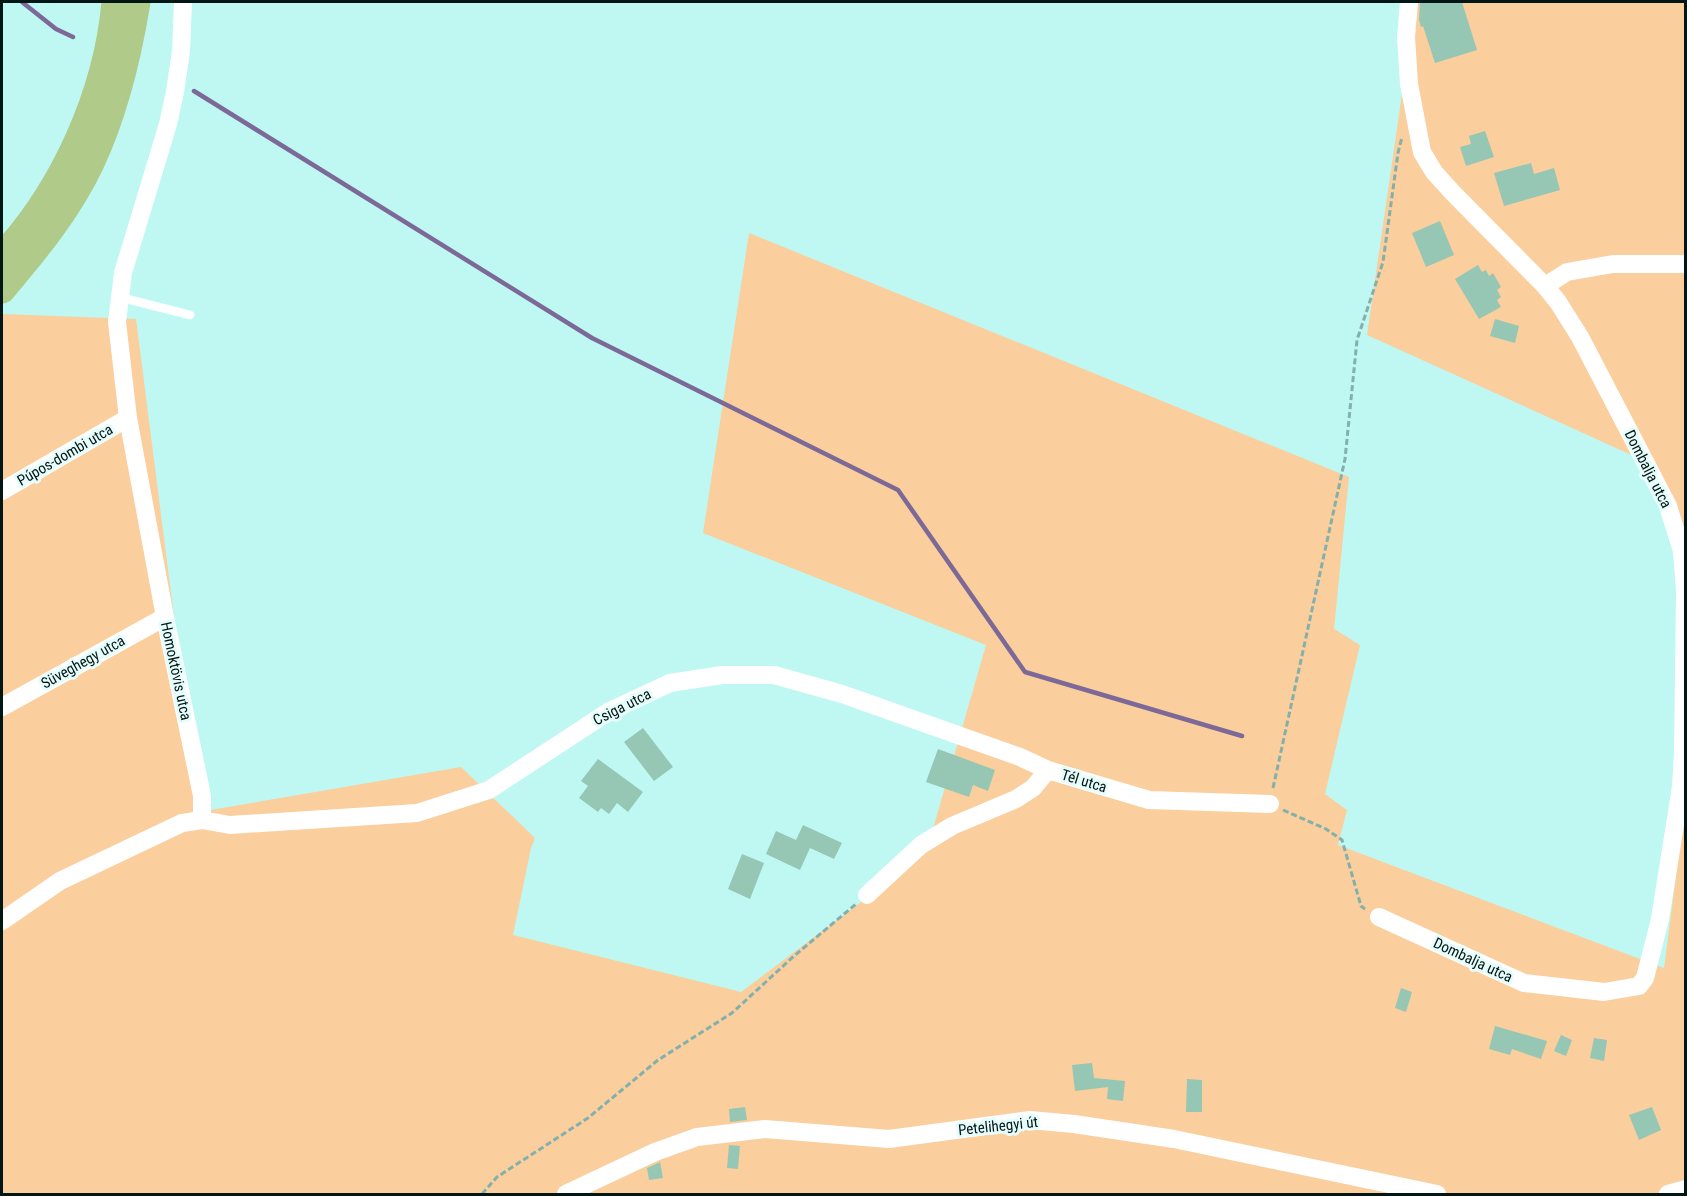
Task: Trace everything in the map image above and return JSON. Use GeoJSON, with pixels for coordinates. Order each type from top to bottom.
{"type":"FeatureCollection","features":[{"type":"Feature","properties":{"kind":"main road"},"geometry":{"type":"LineString","coordinates":[[2,256],[41,206],[71,153],[93,105],[107,56],[115,2]]}},
{"type":"Feature","properties":{"kind":"main road"},"geometry":{"type":"LineString","coordinates":[[2,290],[62,214],[91,164],[113,109],[126,64],[137,2]]}},
{"type":"Feature","properties":{"kind":"street","name":"Homoktövis utca"},"geometry":{"type":"LineString","coordinates":[[183,2],[181,51],[175,92],[162,145],[123,273],[117,322],[128,418],[165,617],[202,796],[202,820]]}},
{"type":"Feature","properties":{"kind":"street","name":"Dombalja utca"},"geometry":{"type":"LineString","coordinates":[[1379,917],[1524,983],[1604,992],[1639,986],[1645,978],[1660,919],[1681,787],[1683,752],[1685,591],[1682,550],[1668,506],[1580,337],[1558,302],[1453,193],[1434,172],[1422,152],[1409,84],[1406,36],[1409,2]]}},
{"type":"Feature","properties":{"kind":"street"},"geometry":{"type":"LineString","coordinates":[[1545,286],[1567,272],[1613,264],[1686,264]]}},
{"type":"Feature","properties":{"kind":"street","name":"Púpos-dombi utca"},"geometry":{"type":"LineString","coordinates":[[2,491],[128,418]]}},
{"type":"Feature","properties":{"kind":"street","name":"Süveghegy utca"},"geometry":{"type":"LineString","coordinates":[[2,707],[165,617]]}},
{"type":"Feature","properties":{"kind":"street","name":"Csiga utca"},"geometry":{"type":"LineString","coordinates":[[202,820],[230,825],[417,813],[489,789],[608,712],[670,683],[722,675],[774,675],[842,694],[1048,770]]}},
{"type":"Feature","properties":{"kind":"street","name":"Tél utca"},"geometry":{"type":"LineString","coordinates":[[867,895],[921,845],[952,826],[1016,799],[1033,789],[1048,770],[1149,800],[1270,804]]}},
{"type":"Feature","properties":{"kind":"street"},"geometry":{"type":"LineString","coordinates":[[2,921],[60,881],[182,823],[202,820]]}},
{"type":"Feature","properties":{"kind":"street","name":"Petelihegyi út"},"geometry":{"type":"LineString","coordinates":[[566,1194],[655,1152],[697,1137],[765,1129],[890,1139],[1030,1120],[1174,1139],[1437,1194]]}},
{"type":"Feature","properties":{"kind":"street"},"geometry":{"type":"LineString","coordinates":[[1668,1194],[1686,1189]]}},
{"type":"Feature","properties":{"kind":"lane"},"geometry":{"type":"LineString","coordinates":[[119,297],[190,315]]}},
{"type":"Feature","properties":{"kind":"path"},"geometry":{"type":"LineString","coordinates":[[1379,917],[1361,906],[1342,840],[1326,829],[1270,804],[1345,459],[1357,340],[1383,262],[1398,153],[1403,133]]}},
{"type":"Feature","properties":{"kind":"path"},"geometry":{"type":"LineString","coordinates":[[482,1194],[497,1177],[588,1118],[658,1060],[732,1013],[794,956],[867,895]]}},
{"type":"Feature","properties":{"kind":"shaded area"},"geometry":{"type":"Polygon","coordinates":[[[1418,2],[1685,2],[1685,531],[1658,467],[1367,335],[1410,39],[1418,2]]]}},
{"type":"Feature","properties":{"kind":"shaded area"},"geometry":{"type":"Polygon","coordinates":[[[749,233],[1349,477],[1334,629],[1360,645],[1325,794],[1347,810],[1338,845],[1664,968],[1685,808],[1685,1194],[2,1194],[2,314],[136,319],[199,812],[461,767],[535,838],[513,935],[741,992],[926,853],[986,645],[703,533],[749,233]]]}},
{"type":"Feature","properties":{"kind":"building"},"geometry":{"type":"Polygon","coordinates":[[[1420,2],[1462,2],[1477,50],[1435,63],[1419,20],[1420,2]]]}},
{"type":"Feature","properties":{"kind":"building"},"geometry":{"type":"Polygon","coordinates":[[[1485,131],[1494,157],[1466,166],[1460,147],[1471,144],[1469,136],[1485,131]]]}},
{"type":"Feature","properties":{"kind":"building"},"geometry":{"type":"Polygon","coordinates":[[[1531,163],[1534,174],[1554,168],[1560,190],[1504,206],[1494,173],[1531,163]]]}},
{"type":"Feature","properties":{"kind":"building"},"geometry":{"type":"Polygon","coordinates":[[[1440,221],[1454,255],[1426,267],[1412,233],[1440,221]]]}},
{"type":"Feature","properties":{"kind":"building"},"geometry":{"type":"Polygon","coordinates":[[[1478,265],[1482,272],[1486,270],[1489,276],[1493,273],[1501,287],[1497,290],[1501,297],[1497,300],[1501,307],[1479,319],[1455,279],[1478,265]]]}},
{"type":"Feature","properties":{"kind":"building"},"geometry":{"type":"Polygon","coordinates":[[[1495,319],[1519,326],[1515,343],[1490,336],[1495,319]]]}},
{"type":"Feature","properties":{"kind":"building"},"geometry":{"type":"Polygon","coordinates":[[[643,728],[673,767],[654,781],[624,742],[643,728]]]}},
{"type":"Feature","properties":{"kind":"building"},"geometry":{"type":"Polygon","coordinates":[[[938,749],[995,770],[988,791],[973,785],[969,797],[926,782],[938,749]]]}},
{"type":"Feature","properties":{"kind":"building"},"geometry":{"type":"Polygon","coordinates":[[[598,759],[643,792],[628,812],[617,803],[609,814],[601,808],[598,812],[579,798],[588,786],[581,781],[598,759]]]}},
{"type":"Feature","properties":{"kind":"building"},"geometry":{"type":"Polygon","coordinates":[[[803,825],[842,843],[834,859],[810,848],[800,870],[766,854],[776,831],[796,840],[803,825]]]}},
{"type":"Feature","properties":{"kind":"building"},"geometry":{"type":"Polygon","coordinates":[[[742,854],[764,863],[750,899],[728,889],[742,854]]]}},
{"type":"Feature","properties":{"kind":"building"},"geometry":{"type":"Polygon","coordinates":[[[1401,988],[1412,992],[1406,1012],[1395,1008],[1401,988]]]}},
{"type":"Feature","properties":{"kind":"building"},"geometry":{"type":"Polygon","coordinates":[[[1495,1026],[1547,1041],[1541,1059],[1512,1049],[1510,1055],[1489,1049],[1495,1026]]]}},
{"type":"Feature","properties":{"kind":"building"},"geometry":{"type":"Polygon","coordinates":[[[1561,1035],[1572,1040],[1566,1056],[1554,1051],[1561,1035]]]}},
{"type":"Feature","properties":{"kind":"building"},"geometry":{"type":"Polygon","coordinates":[[[1594,1038],[1607,1040],[1604,1061],[1590,1058],[1594,1038]]]}},
{"type":"Feature","properties":{"kind":"building"},"geometry":{"type":"Polygon","coordinates":[[[1092,1063],[1094,1078],[1125,1081],[1123,1101],[1107,1099],[1108,1087],[1075,1091],[1072,1065],[1092,1063]]]}},
{"type":"Feature","properties":{"kind":"building"},"geometry":{"type":"Polygon","coordinates":[[[1187,1079],[1202,1080],[1202,1112],[1186,1112],[1187,1079]]]}},
{"type":"Feature","properties":{"kind":"building"},"geometry":{"type":"Polygon","coordinates":[[[745,1107],[747,1120],[730,1122],[729,1109],[745,1107]]]}},
{"type":"Feature","properties":{"kind":"building"},"geometry":{"type":"Polygon","coordinates":[[[1652,1107],[1661,1130],[1639,1140],[1629,1115],[1652,1107]]]}},
{"type":"Feature","properties":{"kind":"building"},"geometry":{"type":"Polygon","coordinates":[[[729,1145],[740,1146],[738,1169],[727,1168],[729,1145]]]}},
{"type":"Feature","properties":{"kind":"building"},"geometry":{"type":"Polygon","coordinates":[[[660,1162],[663,1178],[649,1180],[647,1168],[660,1162]]]}},
{"type":"Feature","properties":{"kind":"waterway"},"geometry":{"type":"LineString","coordinates":[[22,2],[56,29],[73,37]]}},
{"type":"Feature","properties":{"kind":"waterway"},"geometry":{"type":"LineString","coordinates":[[194,91],[592,338],[898,490],[1025,672],[1242,736]]}}]}
